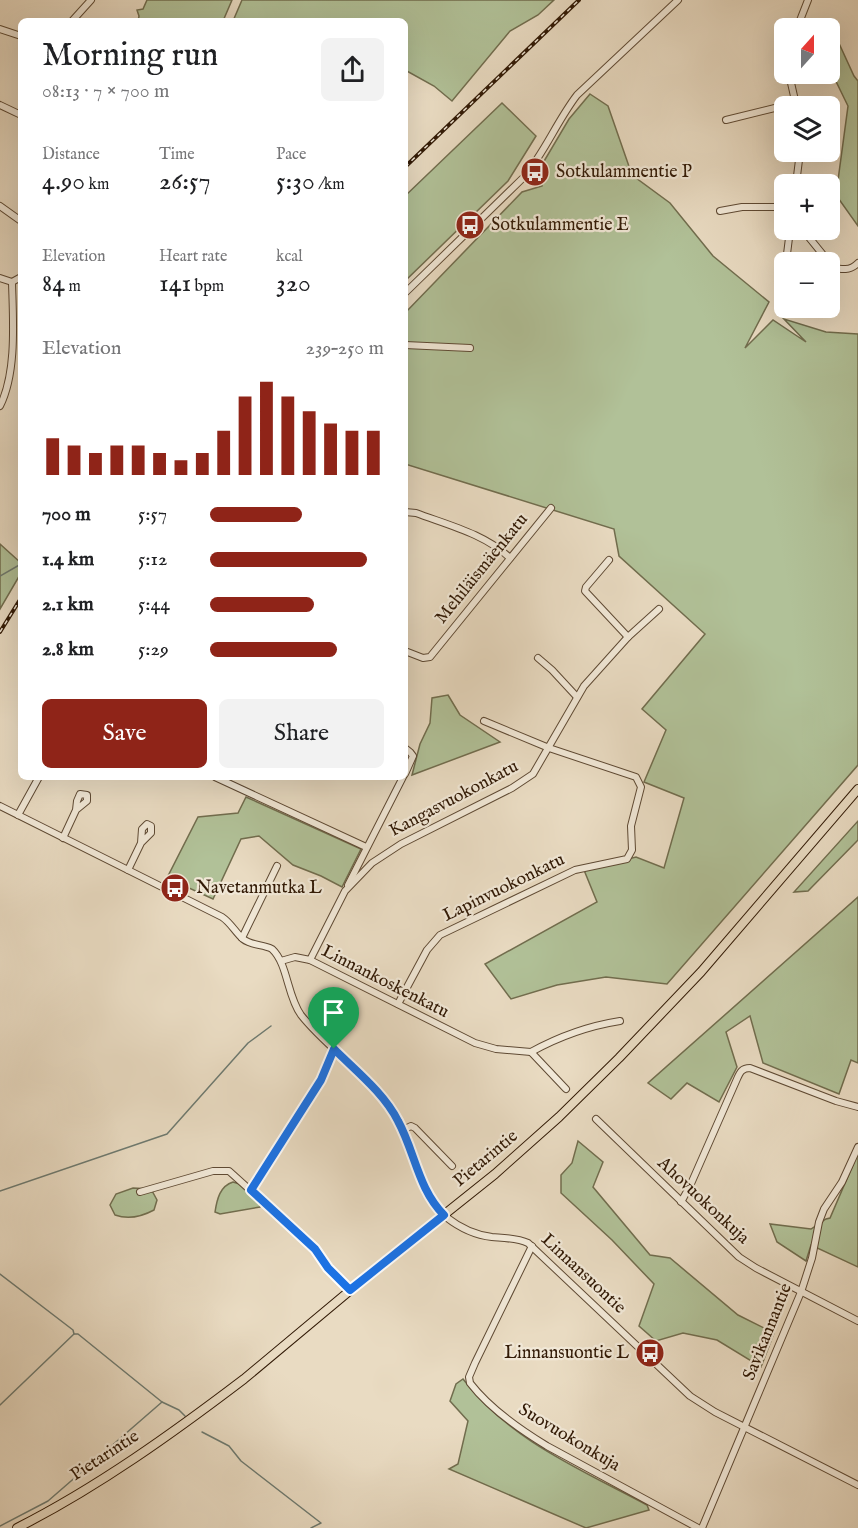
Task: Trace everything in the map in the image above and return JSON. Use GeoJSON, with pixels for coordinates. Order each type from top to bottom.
{"type":"FeatureCollection","features":[{"type":"Feature","properties":{"kind":"main road","name":"Pietarintie"},"geometry":{"type":"LineString","coordinates":[[17,1528],[111,1473],[244,1379],[528,1145],[641,1036],[720,951],[858,789]]}},
{"type":"Feature","properties":{"kind":"street"},"geometry":{"type":"LineString","coordinates":[[75,18],[91,0]]}},
{"type":"Feature","properties":{"kind":"street"},"geometry":{"type":"LineString","coordinates":[[408,290],[517,186],[534,165],[577,95],[678,0]]}},
{"type":"Feature","properties":{"kind":"street"},"geometry":{"type":"LineString","coordinates":[[801,18],[808,0]]}},
{"type":"Feature","properties":{"kind":"street"},"geometry":{"type":"LineString","coordinates":[[0,29],[18,35]]}},
{"type":"Feature","properties":{"kind":"street"},"geometry":{"type":"LineString","coordinates":[[0,105],[18,114]]}},
{"type":"Feature","properties":{"kind":"street"},"geometry":{"type":"LineString","coordinates":[[726,120],[774,110]]}},
{"type":"Feature","properties":{"kind":"street"},"geometry":{"type":"LineString","coordinates":[[0,206],[18,219]]}},
{"type":"Feature","properties":{"kind":"street"},"geometry":{"type":"LineString","coordinates":[[720,211],[742,207],[774,207]]}},
{"type":"Feature","properties":{"kind":"street"},"geometry":{"type":"LineString","coordinates":[[811,240],[821,252]]}},
{"type":"Feature","properties":{"kind":"street"},"geometry":{"type":"LineString","coordinates":[[840,270],[848,269],[858,263]]}},
{"type":"Feature","properties":{"kind":"street"},"geometry":{"type":"LineString","coordinates":[[0,278],[12,282],[18,279]]}},
{"type":"Feature","properties":{"kind":"street"},"geometry":{"type":"LineString","coordinates":[[0,406],[8,388],[11,367],[12,282]]}},
{"type":"Feature","properties":{"kind":"street"},"geometry":{"type":"LineString","coordinates":[[408,345],[470,348]]}},
{"type":"Feature","properties":{"kind":"street","name":"Mehiläismäenkatu"},"geometry":{"type":"LineString","coordinates":[[408,652],[423,658],[430,657],[551,508]]}},
{"type":"Feature","properties":{"kind":"street"},"geometry":{"type":"LineString","coordinates":[[408,512],[416,513],[487,540],[499,547],[510,558]]}},
{"type":"Feature","properties":{"kind":"street"},"geometry":{"type":"LineString","coordinates":[[609,560],[585,591],[628,638]]}},
{"type":"Feature","properties":{"kind":"street","name":"Kangasvuokonkatu"},"geometry":{"type":"LineString","coordinates":[[310,960],[345,891],[385,853],[512,788],[532,774],[584,686],[628,638],[659,609]]}},
{"type":"Feature","properties":{"kind":"street"},"geometry":{"type":"LineString","coordinates":[[538,658],[577,697]]}},
{"type":"Feature","properties":{"kind":"street"},"geometry":{"type":"LineString","coordinates":[[484,721],[549,748]]}},
{"type":"Feature","properties":{"kind":"street","name":"Lapinvuokonkatu"},"geometry":{"type":"LineString","coordinates":[[398,1004],[427,950],[440,935],[575,870],[627,859],[630,855],[633,844],[631,825],[641,787],[640,782],[636,777],[549,748]]}},
{"type":"Feature","properties":{"kind":"street"},"geometry":{"type":"LineString","coordinates":[[408,750],[413,756],[408,767]]}},
{"type":"Feature","properties":{"kind":"street"},"geometry":{"type":"LineString","coordinates":[[18,815],[37,780]]}},
{"type":"Feature","properties":{"kind":"street"},"geometry":{"type":"LineString","coordinates":[[221,780],[366,847]]}},
{"type":"Feature","properties":{"kind":"street"},"geometry":{"type":"LineString","coordinates":[[345,891],[401,780]]}},
{"type":"Feature","properties":{"kind":"street"},"geometry":{"type":"LineString","coordinates":[[0,806],[222,917],[236,929],[242,938],[272,949],[281,961]]}},
{"type":"Feature","properties":{"kind":"street"},"geometry":{"type":"LineString","coordinates":[[63,838],[76,810]]}},
{"type":"Feature","properties":{"kind":"street"},"geometry":{"type":"LineString","coordinates":[[128,870],[141,843]]}},
{"type":"Feature","properties":{"kind":"street"},"geometry":{"type":"LineString","coordinates":[[242,938],[277,866]]}},
{"type":"Feature","properties":{"kind":"street","name":"Linnankoskenkatu"},"geometry":{"type":"LineString","coordinates":[[281,961],[295,957],[310,960],[485,1047],[531,1052]]}},
{"type":"Feature","properties":{"kind":"street","name":"Linnansuontie"},"geometry":{"type":"LineString","coordinates":[[281,961],[294,1004],[306,1020],[382,1097],[403,1130],[428,1196],[444,1215],[471,1233],[518,1239],[532,1246],[690,1396],[858,1485]]}},
{"type":"Feature","properties":{"kind":"street"},"geometry":{"type":"LineString","coordinates":[[566,1089],[531,1052],[571,1032],[592,1025],[620,1021]]}},
{"type":"Feature","properties":{"kind":"street"},"geometry":{"type":"LineString","coordinates":[[251,1190],[321,1080],[334,1049]]}},
{"type":"Feature","properties":{"kind":"street"},"geometry":{"type":"LineString","coordinates":[[681,1202],[737,1079],[746,1068],[858,1107]]}},
{"type":"Feature","properties":{"kind":"street","name":"Ahovuokonkuja"},"geometry":{"type":"LineString","coordinates":[[596,1119],[739,1257],[858,1321]]}},
{"type":"Feature","properties":{"kind":"street"},"geometry":{"type":"LineString","coordinates":[[403,1130],[411,1126],[415,1128],[452,1167]]}},
{"type":"Feature","properties":{"kind":"street","name":"Savikannantie"},"geometry":{"type":"LineString","coordinates":[[700,1528],[801,1292],[824,1209],[842,1182],[858,1147]]}},
{"type":"Feature","properties":{"kind":"street"},"geometry":{"type":"LineString","coordinates":[[140,1192],[224,1170],[236,1175],[315,1249],[328,1268],[350,1290]]}},
{"type":"Feature","properties":{"kind":"street","name":"Suovuokonkuja"},"geometry":{"type":"LineString","coordinates":[[532,1246],[471,1372],[470,1383],[502,1415],[523,1431],[700,1528]]}},
{"type":"Feature","properties":{"kind":"green space"},"geometry":{"type":"Polygon","coordinates":[[[147,0],[232,0],[224,18],[139,18],[137,10],[143,9],[147,0]]]}},
{"type":"Feature","properties":{"kind":"green space"},"geometry":{"type":"Polygon","coordinates":[[[242,0],[554,0],[538,15],[510,31],[452,101],[434,86],[408,72],[408,18],[234,18],[242,0]]]}},
{"type":"Feature","properties":{"kind":"green space"},"geometry":{"type":"Polygon","coordinates":[[[840,46],[858,81],[858,226],[840,201],[839,174],[848,106],[837,84],[840,84],[840,46]]]}},
{"type":"Feature","properties":{"kind":"green space"},"geometry":{"type":"Polygon","coordinates":[[[590,94],[608,106],[632,175],[670,203],[713,256],[769,302],[745,348],[773,320],[806,342],[784,319],[826,332],[858,334],[858,765],[667,984],[606,977],[557,985],[511,999],[485,964],[597,902],[584,870],[636,857],[664,868],[684,798],[644,782],[666,730],[642,709],[705,634],[619,556],[614,529],[408,465],[408,310],[522,192],[542,186],[540,168],[569,119],[590,94]]]}},
{"type":"Feature","properties":{"kind":"green space"},"geometry":{"type":"Polygon","coordinates":[[[502,103],[536,136],[508,181],[408,278],[408,193],[502,103]]]}},
{"type":"Feature","properties":{"kind":"green space"},"geometry":{"type":"Polygon","coordinates":[[[0,544],[18,560],[18,578],[0,609],[0,544]]]}},
{"type":"Feature","properties":{"kind":"green space"},"geometry":{"type":"Polygon","coordinates":[[[448,695],[460,715],[500,742],[412,775],[420,744],[430,723],[432,698],[448,695]]]}},
{"type":"Feature","properties":{"kind":"green space"},"geometry":{"type":"Polygon","coordinates":[[[246,797],[361,849],[342,887],[293,865],[259,836],[241,839],[213,899],[167,878],[198,817],[238,813],[246,797]]]}},
{"type":"Feature","properties":{"kind":"green space"},"geometry":{"type":"Polygon","coordinates":[[[858,821],[858,840],[808,891],[794,892],[858,821]]]}},
{"type":"Feature","properties":{"kind":"green space"},"geometry":{"type":"Polygon","coordinates":[[[858,897],[858,1063],[851,1060],[839,1094],[763,1063],[750,1016],[726,1032],[737,1067],[719,1102],[687,1083],[671,1099],[648,1083],[858,897]]]}},
{"type":"Feature","properties":{"kind":"green space"},"geometry":{"type":"Polygon","coordinates":[[[578,1141],[603,1162],[593,1187],[650,1255],[670,1258],[738,1315],[774,1333],[761,1367],[717,1340],[683,1333],[656,1341],[639,1326],[654,1284],[612,1240],[561,1193],[561,1175],[572,1163],[578,1141]]]}},
{"type":"Feature","properties":{"kind":"green space"},"geometry":{"type":"Polygon","coordinates":[[[858,1153],[858,1267],[811,1245],[806,1261],[777,1242],[770,1224],[811,1229],[830,1218],[858,1153]]]}},
{"type":"Feature","properties":{"kind":"green space"},"geometry":{"type":"Polygon","coordinates":[[[233,1182],[243,1185],[263,1202],[260,1207],[220,1214],[215,1212],[222,1190],[233,1182]]]}},
{"type":"Feature","properties":{"kind":"green space"},"geometry":{"type":"Polygon","coordinates":[[[133,1188],[151,1189],[157,1200],[154,1210],[135,1217],[115,1215],[110,1205],[116,1194],[133,1188]]]}},
{"type":"Feature","properties":{"kind":"green space"},"geometry":{"type":"Polygon","coordinates":[[[463,1379],[502,1420],[524,1436],[572,1466],[647,1505],[649,1510],[586,1528],[449,1469],[458,1464],[468,1421],[450,1401],[456,1384],[463,1379]]]}},
{"type":"Feature","properties":{"kind":"waterway"},"geometry":{"type":"LineString","coordinates":[[0,576],[18,566]]}},
{"type":"Feature","properties":{"kind":"waterway"},"geometry":{"type":"LineString","coordinates":[[0,1191],[167,1134],[248,1043],[271,1026]]}},
{"type":"Feature","properties":{"kind":"waterway"},"geometry":{"type":"LineString","coordinates":[[0,1274],[73,1330],[74,1334],[0,1405]]}},
{"type":"Feature","properties":{"kind":"waterway"},"geometry":{"type":"LineString","coordinates":[[74,1334],[78,1334],[162,1402],[179,1410],[185,1416]]}},
{"type":"Feature","properties":{"kind":"waterway"},"geometry":{"type":"LineString","coordinates":[[0,1526],[48,1501],[162,1402]]}},
{"type":"Feature","properties":{"kind":"waterway"},"geometry":{"type":"LineString","coordinates":[[202,1432],[229,1446],[241,1461],[321,1523],[311,1528]]}},
{"type":"Feature","properties":{"kind":"railway"},"geometry":{"type":"LineString","coordinates":[[408,164],[579,0]]}},
{"type":"Feature","properties":{"kind":"railway"},"geometry":{"type":"LineString","coordinates":[[0,632],[18,603]]}},
{"type":"Feature","properties":{"kind":"place","name":"Sotkulammentie P"},"geometry":{"type":"Point","coordinates":[535,172]}},
{"type":"Feature","properties":{"kind":"place","name":"Sotkulammentie E"},"geometry":{"type":"Point","coordinates":[470,225]}},
{"type":"Feature","properties":{"kind":"place","name":"Navetanmutka L"},"geometry":{"type":"Point","coordinates":[175,888]}},
{"type":"Feature","properties":{"kind":"place","name":"Linnansuontie L"},"geometry":{"type":"Point","coordinates":[650,1353]}},
{"type":"Feature","properties":{"kind":"route"},"geometry":{"type":"LineString","coordinates":[[334,1049],[382,1097],[397,1118],[428,1196],[444,1215],[350,1290],[328,1268],[315,1249],[251,1190],[321,1080],[334,1049]]}}]}
